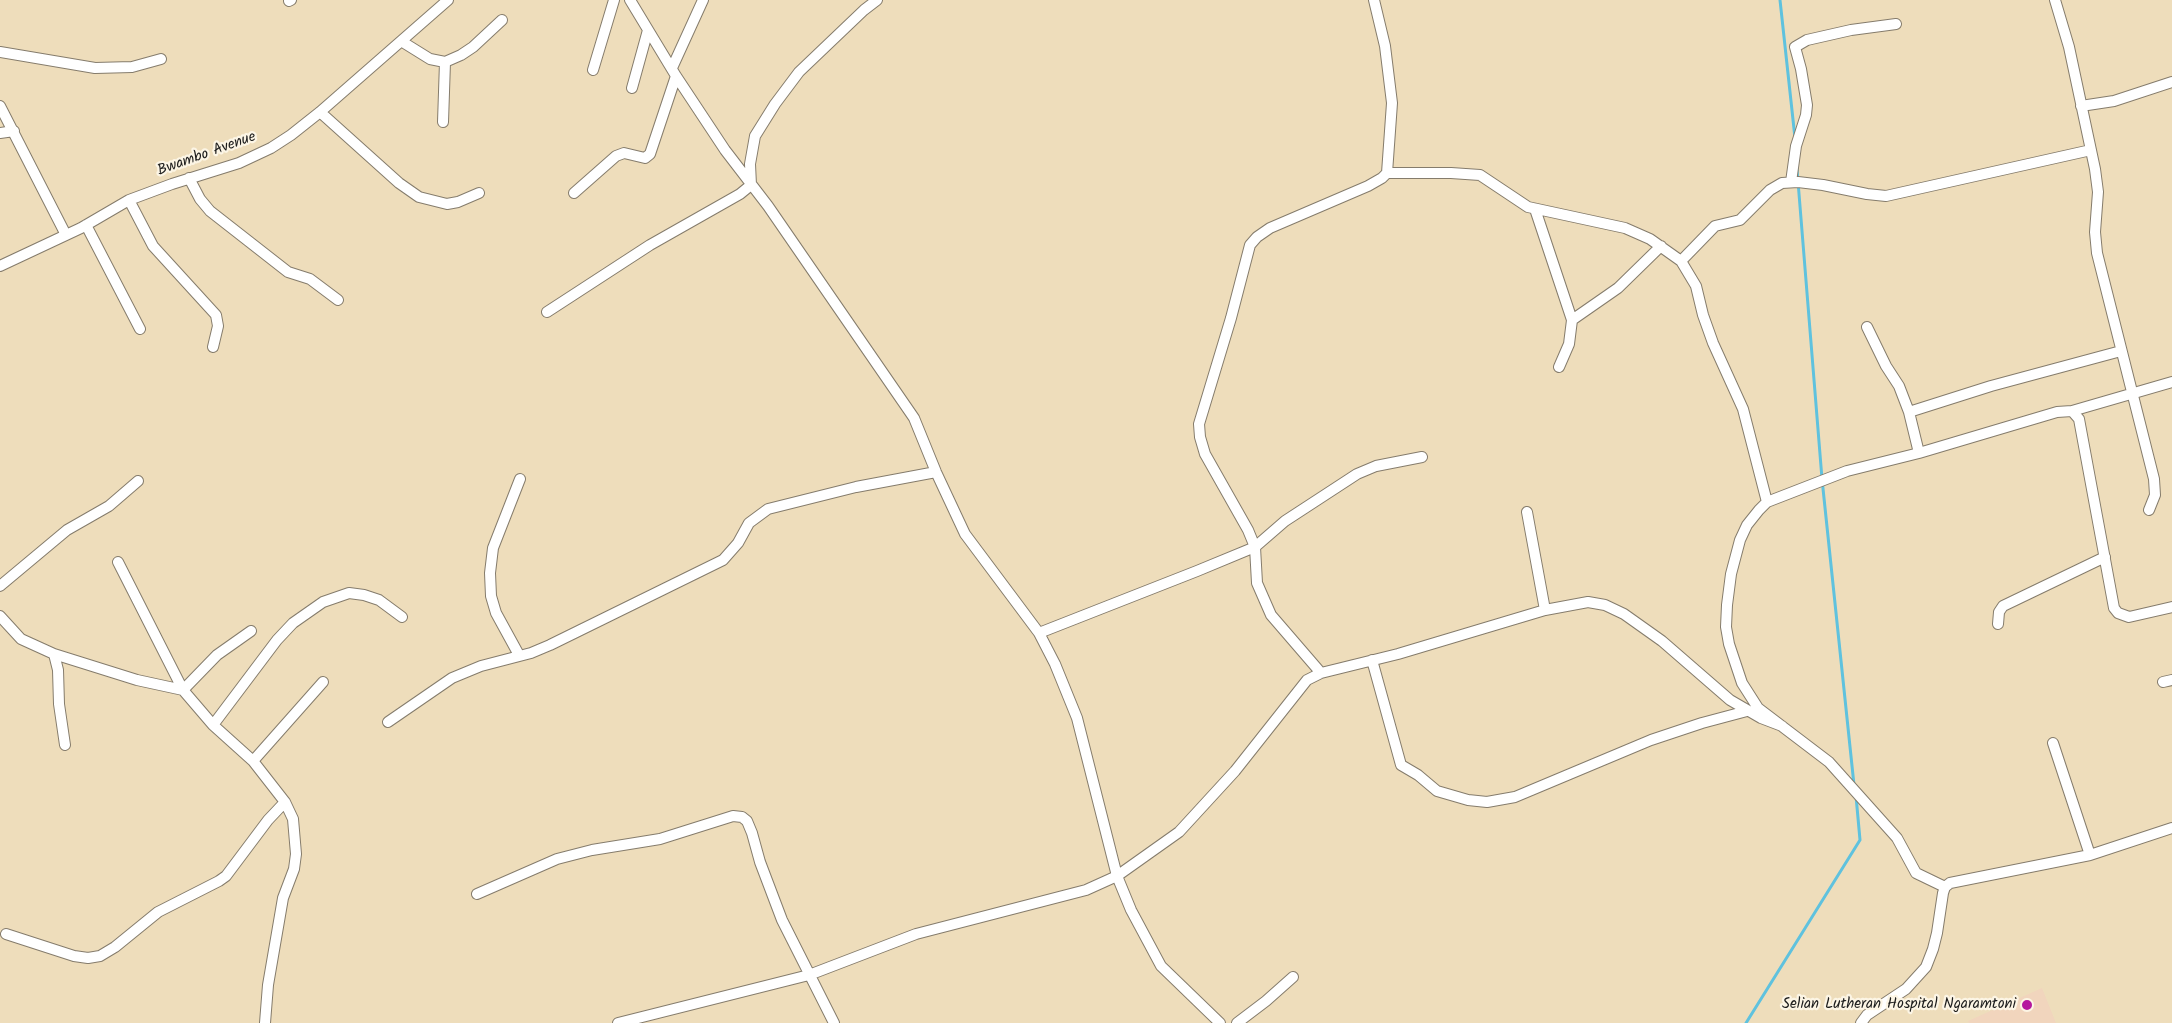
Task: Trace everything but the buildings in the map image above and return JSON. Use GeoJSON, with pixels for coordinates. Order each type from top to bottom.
{"type":"FeatureCollection","features":[{"type":"Feature","properties":{"kind":"street"},"geometry":{"type":"LineString","coordinates":[[593,70],[614,0]]}},
{"type":"Feature","properties":{"kind":"street"},"geometry":{"type":"LineString","coordinates":[[630,0],[725,150],[768,206],[805,262],[832,295],[914,418],[936,472],[965,534],[1039,633],[1063,682],[1077,718],[1117,876],[1131,910],[1161,966],[1220,1023]]}},
{"type":"Feature","properties":{"kind":"street"},"geometry":{"type":"LineString","coordinates":[[574,193],[616,156],[624,153],[645,158],[650,154],[674,72],[703,0]]}},
{"type":"Feature","properties":{"kind":"street"},"geometry":{"type":"LineString","coordinates":[[751,184],[750,164],[755,136],[774,104],[799,72],[877,0]]}},
{"type":"Feature","properties":{"kind":"street"},"geometry":{"type":"LineString","coordinates":[[1321,673],[1271,614],[1258,583],[1255,547],[1248,530],[1205,454],[1200,437],[1199,424],[1231,318],[1246,254],[1250,245],[1257,237],[1270,228],[1368,186],[1387,173],[1392,103],[1385,46],[1374,0]]}},
{"type":"Feature","properties":{"kind":"street"},"geometry":{"type":"LineString","coordinates":[[2055,0],[2069,47],[2098,192],[2095,232],[2097,253],[2120,351],[2154,479],[2155,495],[2149,510]]}},
{"type":"Feature","properties":{"kind":"street","name":"Bwambo Avenue"},"geometry":{"type":"LineString","coordinates":[[0,266],[86,225],[129,200],[189,178],[239,163],[270,148],[291,135],[320,112],[447,1]]}},
{"type":"Feature","properties":{"kind":"street"},"geometry":{"type":"LineString","coordinates":[[401,41],[430,59],[445,62],[452,60],[473,47],[502,20]]}},
{"type":"Feature","properties":{"kind":"street"},"geometry":{"type":"LineString","coordinates":[[1791,182],[1796,146],[1806,115],[1807,105],[1795,47],[1807,40],[1851,30],[1896,24]]}},
{"type":"Feature","properties":{"kind":"street"},"geometry":{"type":"LineString","coordinates":[[632,88],[648,30]]}},
{"type":"Feature","properties":{"kind":"street"},"geometry":{"type":"LineString","coordinates":[[0,52],[95,68],[132,67],[161,59]]}},
{"type":"Feature","properties":{"kind":"street"},"geometry":{"type":"LineString","coordinates":[[443,122],[445,62]]}},
{"type":"Feature","properties":{"kind":"street"},"geometry":{"type":"LineString","coordinates":[[2081,106],[2114,101],[2172,82]]}},
{"type":"Feature","properties":{"kind":"street"},"geometry":{"type":"LineString","coordinates":[[0,106],[66,234]]}},
{"type":"Feature","properties":{"kind":"street"},"geometry":{"type":"LineString","coordinates":[[320,112],[399,183],[419,196],[446,204],[458,202],[480,193]]}},
{"type":"Feature","properties":{"kind":"street"},"geometry":{"type":"LineString","coordinates":[[0,133],[14,131]]}},
{"type":"Feature","properties":{"kind":"street"},"geometry":{"type":"LineString","coordinates":[[1681,261],[1715,226],[1740,220],[1776,186],[1791,182],[1823,184],[1886,196],[2091,150]]}},
{"type":"Feature","properties":{"kind":"street"},"geometry":{"type":"LineString","coordinates":[[1387,173],[1480,175],[1520,202],[1534,209],[1625,228],[1650,239],[1681,261],[1696,286],[1703,315],[1713,343],[1743,409],[1767,502]]}},
{"type":"Feature","properties":{"kind":"street"},"geometry":{"type":"LineString","coordinates":[[189,178],[200,200],[210,211],[288,272],[310,279],[338,300]]}},
{"type":"Feature","properties":{"kind":"street"},"geometry":{"type":"LineString","coordinates":[[547,312],[650,245],[740,194],[751,184]]}},
{"type":"Feature","properties":{"kind":"street"},"geometry":{"type":"LineString","coordinates":[[129,200],[153,246],[216,315],[218,326],[213,347]]}},
{"type":"Feature","properties":{"kind":"street"},"geometry":{"type":"LineString","coordinates":[[1534,209],[1572,320],[1569,344],[1559,367]]}},
{"type":"Feature","properties":{"kind":"street"},"geometry":{"type":"LineString","coordinates":[[86,225],[140,329]]}},
{"type":"Feature","properties":{"kind":"street"},"geometry":{"type":"LineString","coordinates":[[1572,320],[1618,288],[1661,246]]}},
{"type":"Feature","properties":{"kind":"street"},"geometry":{"type":"LineString","coordinates":[[1867,327],[1886,366],[1900,386],[1909,412],[1919,453]]}},
{"type":"Feature","properties":{"kind":"street"},"geometry":{"type":"LineString","coordinates":[[1909,412],[1991,386],[2120,351]]}},
{"type":"Feature","properties":{"kind":"street"},"geometry":{"type":"LineString","coordinates":[[1945,887],[1916,873],[1897,838],[1829,762],[1758,708],[1742,683],[1734,664],[1726,627],[1731,574],[1740,540],[1747,525],[1767,502],[1839,474],[1919,453],[2057,412],[2072,412],[2172,382]]}},
{"type":"Feature","properties":{"kind":"street"},"geometry":{"type":"LineString","coordinates":[[2072,412],[2079,419],[2114,608],[2118,613],[2129,617],[2172,608]]}},
{"type":"Feature","properties":{"kind":"street"},"geometry":{"type":"LineString","coordinates":[[1039,633],[1197,572],[1255,547],[1285,521],[1357,474],[1376,466],[1422,457]]}},
{"type":"Feature","properties":{"kind":"street"},"geometry":{"type":"LineString","coordinates":[[388,722],[452,678],[481,666],[550,645],[722,560],[738,543],[749,523],[768,509],[847,489],[936,472]]}},
{"type":"Feature","properties":{"kind":"street"},"geometry":{"type":"LineString","coordinates":[[519,656],[496,613],[491,596],[490,573],[493,548],[520,479]]}},
{"type":"Feature","properties":{"kind":"street"},"geometry":{"type":"LineString","coordinates":[[0,586],[67,530],[109,506],[138,481]]}},
{"type":"Feature","properties":{"kind":"street"},"geometry":{"type":"LineString","coordinates":[[1527,512],[1545,610]]}},
{"type":"Feature","properties":{"kind":"street"},"geometry":{"type":"LineString","coordinates":[[1998,624],[1999,612],[2002,606],[2105,556]]}},
{"type":"Feature","properties":{"kind":"street"},"geometry":{"type":"LineString","coordinates":[[118,562],[183,690],[213,725],[253,761],[285,802],[293,818],[296,854],[282,906],[268,984],[265,1023]]}},
{"type":"Feature","properties":{"kind":"street"},"geometry":{"type":"LineString","coordinates":[[213,725],[277,640],[293,623],[323,602],[349,593],[364,595],[379,600],[402,617]]}},
{"type":"Feature","properties":{"kind":"street"},"geometry":{"type":"LineString","coordinates":[[618,1023],[809,975],[916,934],[1086,890],[1117,876],[1179,832],[1235,771],[1277,720],[1301,685],[1307,680],[1321,673],[1545,610],[1588,602],[1606,605],[1624,614],[1662,642],[1730,700],[1747,711],[1782,726]]}},
{"type":"Feature","properties":{"kind":"street"},"geometry":{"type":"LineString","coordinates":[[0,616],[21,639],[54,654],[137,680],[183,690]]}},
{"type":"Feature","properties":{"kind":"street"},"geometry":{"type":"LineString","coordinates":[[183,690],[217,655],[251,631]]}},
{"type":"Feature","properties":{"kind":"street"},"geometry":{"type":"LineString","coordinates":[[54,654],[58,670],[59,704],[65,745]]}},
{"type":"Feature","properties":{"kind":"street"},"geometry":{"type":"LineString","coordinates":[[1372,660],[1401,765],[1418,775],[1437,791],[1468,800],[1487,802],[1515,797],[1651,740],[1747,711]]}},
{"type":"Feature","properties":{"kind":"street"},"geometry":{"type":"LineString","coordinates":[[253,761],[323,682]]}},
{"type":"Feature","properties":{"kind":"street"},"geometry":{"type":"LineString","coordinates":[[2053,743],[2090,855]]}},
{"type":"Feature","properties":{"kind":"street"},"geometry":{"type":"LineString","coordinates":[[6,934],[74,956],[88,958],[100,956],[115,947],[158,912],[219,882],[226,876],[268,820],[285,802]]}},
{"type":"Feature","properties":{"kind":"street"},"geometry":{"type":"LineString","coordinates":[[477,894],[557,859],[592,850],[660,839],[733,816],[742,817],[747,821],[752,833],[760,862],[782,920],[834,1023]]}},
{"type":"Feature","properties":{"kind":"street"},"geometry":{"type":"LineString","coordinates":[[1860,1022],[1906,989],[1926,967],[1933,949],[1941,899],[1945,887],[1954,881],[2090,855],[2172,828]]}},
{"type":"Feature","properties":{"kind":"street"},"geometry":{"type":"LineString","coordinates":[[1237,1023],[1294,977]]}},
{"type":"Feature","properties":{"kind":"shaded area","name":"Selian Lutheran Hospital Ngaramtoni"},"geometry":{"type":"Polygon","coordinates":[[[2042,988],[2056,1023],[1969,1023],[1968,1021],[2042,988]]]}},
{"type":"Feature","properties":{"kind":"waterway"},"geometry":{"type":"LineString","coordinates":[[1780,0],[1795,138]]}},
{"type":"Feature","properties":{"kind":"waterway"},"geometry":{"type":"LineString","coordinates":[[1797,169],[1822,479],[1854,785]]}},
{"type":"Feature","properties":{"kind":"waterway"},"geometry":{"type":"LineString","coordinates":[[1746,1023],[1860,840],[1856,796]]}},
{"type":"Feature","properties":{"kind":"place","name":"Selian Lutheran Hospital Ngaramtoni"},"geometry":{"type":"Point","coordinates":[2027,1005]}}]}
